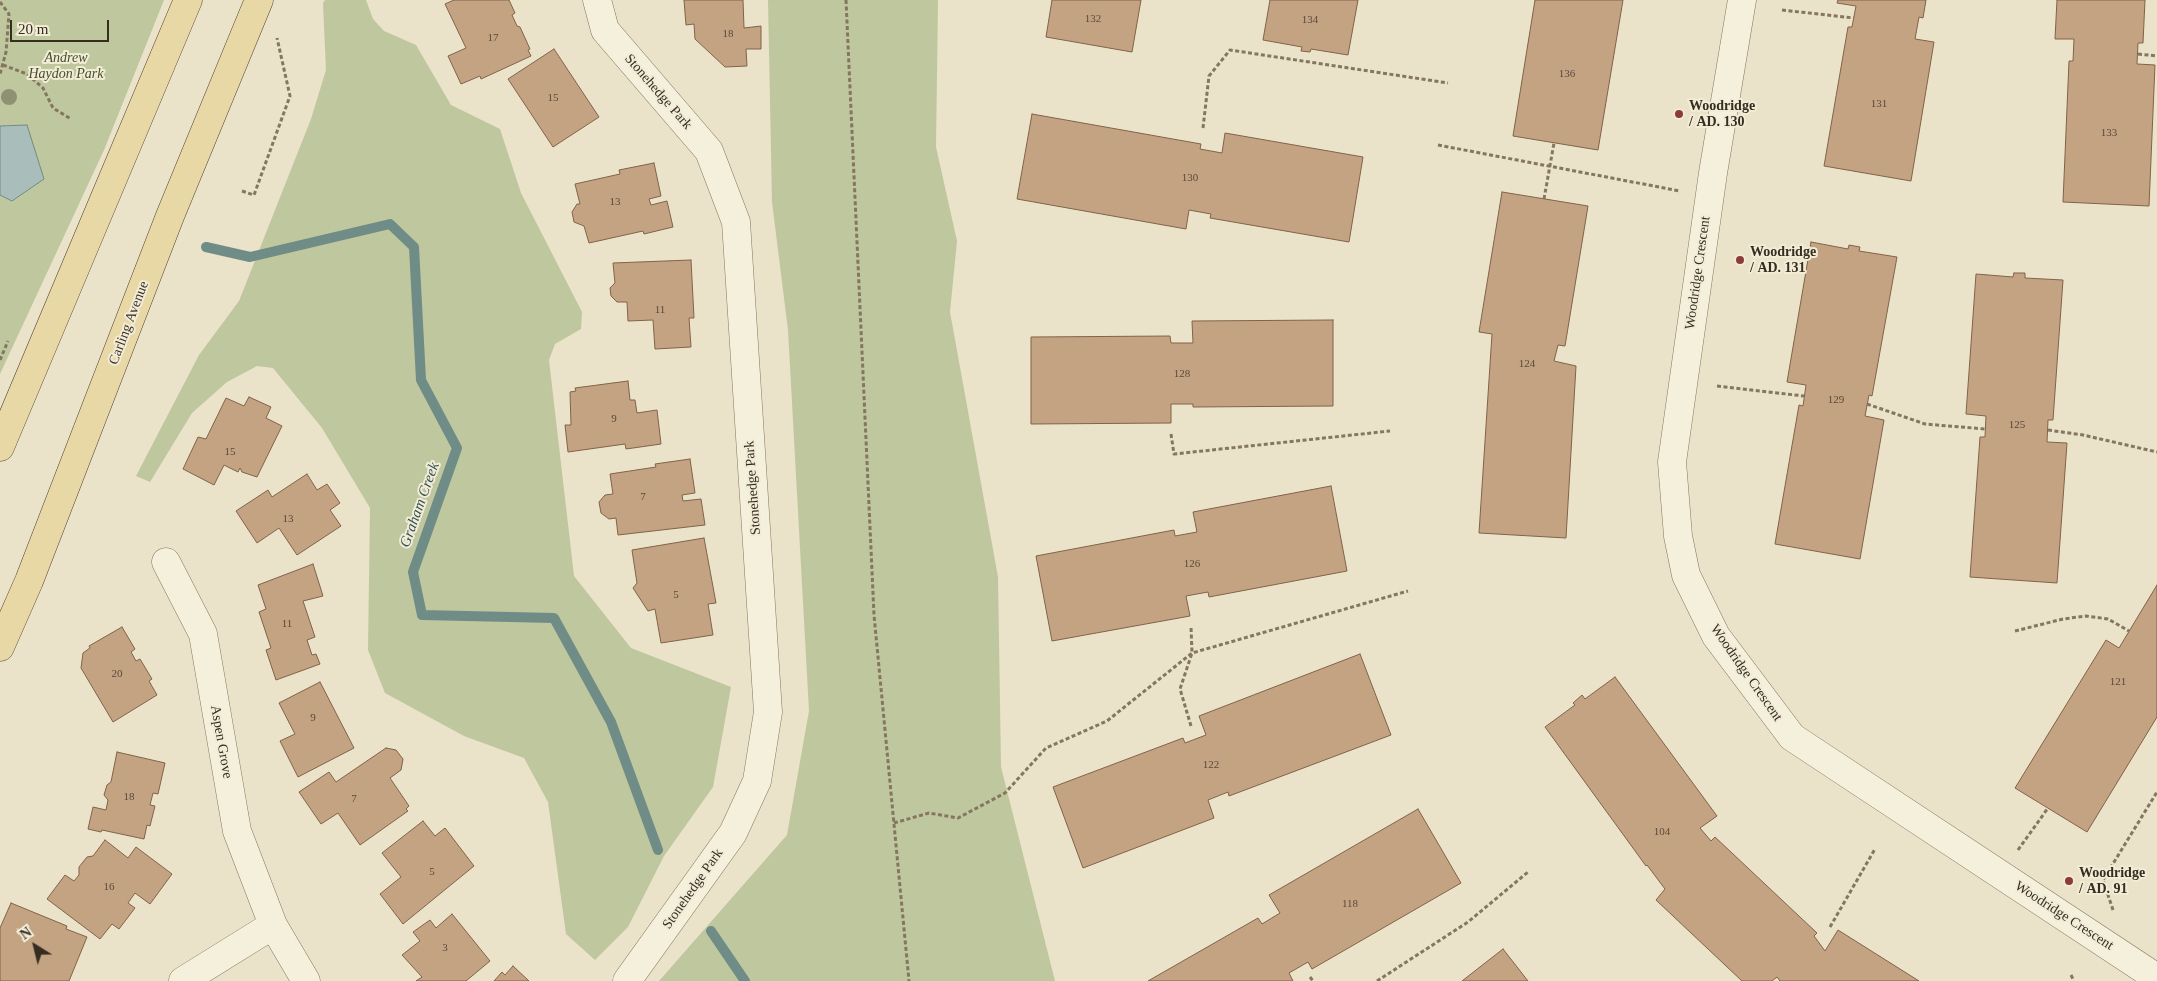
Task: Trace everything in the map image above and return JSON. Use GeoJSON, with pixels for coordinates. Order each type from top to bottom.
{"type":"FeatureCollection","features":[{"type":"Feature","properties":{"kind":"main road"},"geometry":{"type":"LineString","coordinates":[[0,446],[188,0]]}},
{"type":"Feature","properties":{"kind":"main road","name":"Carling Avenue"},"geometry":{"type":"LineString","coordinates":[[0,647],[29,581],[166,226],[259,0]]}},
{"type":"Feature","properties":{"kind":"main road"},"geometry":{"type":"LineString","coordinates":[[0,660],[29,581]]}},
{"type":"Feature","properties":{"kind":"street","name":"Stonehedge Park"},"geometry":{"type":"LineString","coordinates":[[597,0],[605,30],[709,151],[736,222],[768,712],[757,781],[733,833],[627,981]]}},
{"type":"Feature","properties":{"kind":"street","name":"Woodridge Crescent"},"geometry":{"type":"LineString","coordinates":[[1742,0],[1709,196],[1672,462],[1678,536],[1686,575],[1716,636],[1792,737],[2157,978]]}},
{"type":"Feature","properties":{"kind":"street","name":"Aspen Grove"},"geometry":{"type":"LineString","coordinates":[[166,562],[203,634],[237,831],[273,925],[306,981]]}},
{"type":"Feature","properties":{"kind":"street"},"geometry":{"type":"LineString","coordinates":[[183,981],[273,925]]}},
{"type":"Feature","properties":{"kind":"path"},"geometry":{"type":"LineString","coordinates":[[846,0],[874,615],[909,981]]}},
{"type":"Feature","properties":{"kind":"path"},"geometry":{"type":"LineString","coordinates":[[0,2],[9,14],[6,52],[0,74]]}},
{"type":"Feature","properties":{"kind":"path"},"geometry":{"type":"LineString","coordinates":[[1782,10],[1854,18]]}},
{"type":"Feature","properties":{"kind":"path"},"geometry":{"type":"LineString","coordinates":[[242,191],[254,195],[290,96],[276,36]]}},
{"type":"Feature","properties":{"kind":"path"},"geometry":{"type":"LineString","coordinates":[[1203,128],[1209,76],[1230,50],[1448,83]]}},
{"type":"Feature","properties":{"kind":"path"},"geometry":{"type":"LineString","coordinates":[[2138,54],[2157,56]]}},
{"type":"Feature","properties":{"kind":"path"},"geometry":{"type":"LineString","coordinates":[[2,65],[27,74],[43,88],[53,108],[71,120]]}},
{"type":"Feature","properties":{"kind":"path"},"geometry":{"type":"LineString","coordinates":[[1544,199],[1554,143]]}},
{"type":"Feature","properties":{"kind":"path"},"geometry":{"type":"LineString","coordinates":[[1438,145],[1709,196]]}},
{"type":"Feature","properties":{"kind":"path"},"geometry":{"type":"LineString","coordinates":[[1716,386],[1804,396]]}},
{"type":"Feature","properties":{"kind":"path"},"geometry":{"type":"LineString","coordinates":[[1867,404],[1925,424],[1985,429]]}},
{"type":"Feature","properties":{"kind":"path"},"geometry":{"type":"LineString","coordinates":[[2048,430],[2083,434],[2157,452]]}},
{"type":"Feature","properties":{"kind":"path"},"geometry":{"type":"LineString","coordinates":[[1171,434],[1174,454],[1390,431]]}},
{"type":"Feature","properties":{"kind":"path"},"geometry":{"type":"LineString","coordinates":[[894,823],[929,813],[958,818],[1005,793],[1046,748],[1107,721],[1192,653],[1408,591]]}},
{"type":"Feature","properties":{"kind":"path"},"geometry":{"type":"LineString","coordinates":[[2015,631],[2063,619],[2086,616],[2108,619],[2129,631]]}},
{"type":"Feature","properties":{"kind":"path"},"geometry":{"type":"LineString","coordinates":[[1191,726],[1180,689],[1192,653],[1192,628]]}},
{"type":"Feature","properties":{"kind":"path"},"geometry":{"type":"LineString","coordinates":[[2113,910],[2103,880],[2157,792]]}},
{"type":"Feature","properties":{"kind":"path"},"geometry":{"type":"LineString","coordinates":[[2018,851],[2048,808]]}},
{"type":"Feature","properties":{"kind":"path"},"geometry":{"type":"LineString","coordinates":[[1830,927],[1875,849]]}},
{"type":"Feature","properties":{"kind":"path"},"geometry":{"type":"LineString","coordinates":[[1377,981],[1468,922],[1528,872]]}},
{"type":"Feature","properties":{"kind":"path"},"geometry":{"type":"LineString","coordinates":[[2071,975],[2074,981]]}},
{"type":"Feature","properties":{"kind":"path"},"geometry":{"type":"LineString","coordinates":[[1310,977],[1313,981]]}},
{"type":"Feature","properties":{"kind":"green space","name":"Andrew Haydon Park"},"geometry":{"type":"Polygon","coordinates":[[[0,0],[164,0],[104,150],[0,374],[0,0]]]}},
{"type":"Feature","properties":{"kind":"green space"},"geometry":{"type":"Polygon","coordinates":[[[325,0],[366,0],[373,19],[384,31],[416,45],[451,105],[500,129],[521,193],[582,312],[581,329],[555,344],[549,360],[574,576],[631,648],[731,687],[713,787],[664,856],[628,927],[595,960],[566,934],[548,802],[524,758],[464,736],[385,693],[368,650],[370,508],[322,428],[273,368],[257,366],[227,382],[192,413],[150,482],[136,476],[199,355],[239,301],[311,119],[326,70],[323,3],[325,0]]]}},
{"type":"Feature","properties":{"kind":"green space"},"geometry":{"type":"Polygon","coordinates":[[[768,0],[938,0],[936,147],[957,241],[950,312],[998,577],[1001,767],[1055,981],[659,981],[787,835],[809,711],[788,330],[772,202],[768,0]]]}},
{"type":"Feature","properties":{"kind":"shaded area"},"geometry":{"type":"Polygon","coordinates":[[[27,125],[44,179],[12,201],[0,195],[0,126],[27,125]]]}},
{"type":"Feature","properties":{"kind":"building"},"geometry":{"type":"Polygon","coordinates":[[[454,0],[509,0],[515,13],[512,15],[517,26],[520,27],[530,49],[528,50],[531,56],[481,79],[480,76],[461,84],[448,56],[466,48],[445,4],[454,0]]]}},
{"type":"Feature","properties":{"kind":"building"},"geometry":{"type":"Polygon","coordinates":[[[684,0],[743,0],[744,28],[761,26],[761,49],[746,49],[747,66],[725,67],[695,39],[694,24],[686,25],[684,0]]]}},
{"type":"Feature","properties":{"kind":"building"},"geometry":{"type":"Polygon","coordinates":[[[1052,0],[1141,0],[1132,52],[1046,37],[1052,0]]]}},
{"type":"Feature","properties":{"kind":"building"},"geometry":{"type":"Polygon","coordinates":[[[1270,0],[1358,0],[1348,55],[1311,49],[1310,52],[1301,51],[1302,47],[1263,40],[1270,0]]]}},
{"type":"Feature","properties":{"kind":"building"},"geometry":{"type":"Polygon","coordinates":[[[1535,0],[1623,0],[1598,150],[1513,136],[1535,0]]]}},
{"type":"Feature","properties":{"kind":"building"},"geometry":{"type":"Polygon","coordinates":[[[1838,0],[1926,0],[1923,18],[1919,17],[1915,39],[1934,42],[1911,181],[1824,166],[1848,27],[1852,27],[1856,6],[1837,3],[1838,0]]]}},
{"type":"Feature","properties":{"kind":"building"},"geometry":{"type":"Polygon","coordinates":[[[2057,0],[2145,0],[2143,43],[2138,43],[2137,64],[2155,65],[2149,206],[2063,202],[2069,61],[2073,61],[2074,39],[2055,39],[2057,0]]]}},
{"type":"Feature","properties":{"kind":"building"},"geometry":{"type":"Polygon","coordinates":[[[554,49],[599,117],[553,147],[508,79],[554,49]]]}},
{"type":"Feature","properties":{"kind":"building"},"geometry":{"type":"Polygon","coordinates":[[[1032,114],[1201,144],[1200,149],[1222,153],[1225,133],[1363,157],[1349,242],[1210,218],[1211,214],[1189,210],[1186,229],[1017,199],[1032,114]]]}},
{"type":"Feature","properties":{"kind":"building"},"geometry":{"type":"Polygon","coordinates":[[[654,163],[661,196],[649,199],[651,205],[667,201],[673,227],[644,234],[643,231],[589,243],[584,226],[574,222],[572,212],[577,204],[580,204],[575,184],[620,174],[619,170],[654,163]]]}},
{"type":"Feature","properties":{"kind":"building"},"geometry":{"type":"Polygon","coordinates":[[[1502,192],[1588,206],[1565,346],[1558,345],[1554,361],[1576,366],[1566,538],[1479,533],[1492,334],[1479,332],[1502,192]]]}},
{"type":"Feature","properties":{"kind":"building"},"geometry":{"type":"Polygon","coordinates":[[[1811,242],[1848,249],[1849,245],[1860,247],[1859,251],[1897,257],[1872,396],[1869,395],[1865,416],[1884,420],[1860,559],[1775,544],[1799,405],[1803,406],[1806,385],[1787,382],[1811,242]]]}},
{"type":"Feature","properties":{"kind":"building"},"geometry":{"type":"Polygon","coordinates":[[[691,260],[694,318],[689,318],[691,347],[655,349],[653,320],[628,321],[627,302],[617,302],[611,296],[610,288],[615,283],[613,263],[691,260]]]}},
{"type":"Feature","properties":{"kind":"building"},"geometry":{"type":"Polygon","coordinates":[[[2014,273],[2025,273],[2025,278],[2063,280],[2053,420],[2048,420],[2047,442],[2067,443],[2057,583],[1970,577],[1980,437],[1985,437],[1986,416],[1966,414],[1976,274],[2013,277],[2014,273]]]}},
{"type":"Feature","properties":{"kind":"building"},"geometry":{"type":"Polygon","coordinates":[[[1333,320],[1333,406],[1193,407],[1193,404],[1171,404],[1171,423],[1031,424],[1031,337],[1170,336],[1171,343],[1193,343],[1192,321],[1333,320]]]}},
{"type":"Feature","properties":{"kind":"building"},"geometry":{"type":"Polygon","coordinates":[[[628,381],[630,400],[635,400],[637,413],[657,410],[661,444],[626,449],[625,444],[568,452],[565,425],[571,425],[570,392],[576,391],[575,388],[628,381]]]}},
{"type":"Feature","properties":{"kind":"building"},"geometry":{"type":"Polygon","coordinates":[[[249,397],[271,407],[266,418],[282,426],[257,477],[242,472],[240,468],[238,472],[224,465],[214,485],[183,469],[198,437],[206,439],[226,398],[244,406],[249,397]]]}},
{"type":"Feature","properties":{"kind":"building"},"geometry":{"type":"Polygon","coordinates":[[[690,459],[695,493],[682,495],[683,501],[701,499],[705,525],[618,535],[616,518],[609,519],[601,513],[599,502],[605,495],[613,494],[610,474],[656,467],[655,464],[690,459]]]}},
{"type":"Feature","properties":{"kind":"building"},"geometry":{"type":"Polygon","coordinates":[[[307,474],[317,490],[327,484],[340,503],[330,510],[341,526],[297,555],[279,528],[257,543],[236,511],[268,490],[272,497],[307,474]]]}},
{"type":"Feature","properties":{"kind":"building"},"geometry":{"type":"Polygon","coordinates":[[[1331,486],[1347,571],[1209,597],[1208,592],[1186,596],[1190,616],[1052,641],[1036,556],[1174,530],[1175,536],[1197,532],[1193,512],[1331,486]]]}},
{"type":"Feature","properties":{"kind":"building"},"geometry":{"type":"Polygon","coordinates":[[[704,538],[716,603],[708,604],[713,635],[661,643],[655,609],[648,611],[633,588],[637,583],[632,550],[704,538]]]}},
{"type":"Feature","properties":{"kind":"building"},"geometry":{"type":"Polygon","coordinates":[[[313,564],[323,596],[303,601],[315,637],[307,640],[312,655],[316,654],[320,664],[276,680],[266,650],[271,648],[259,612],[266,609],[258,585],[313,564]]]}},
{"type":"Feature","properties":{"kind":"building"},"geometry":{"type":"Polygon","coordinates":[[[2157,585],[2157,717],[2087,832],[2015,788],[2106,640],[2119,648],[2157,585]]]}},
{"type":"Feature","properties":{"kind":"building"},"geometry":{"type":"Polygon","coordinates":[[[122,627],[135,649],[131,652],[136,661],[140,659],[152,679],[149,681],[157,695],[113,722],[81,668],[83,653],[90,648],[89,646],[122,627]]]}},
{"type":"Feature","properties":{"kind":"building"},"geometry":{"type":"Polygon","coordinates":[[[1360,654],[1391,735],[1229,796],[1228,792],[1208,800],[1214,818],[1083,868],[1053,787],[1183,738],[1185,743],[1206,735],[1199,716],[1360,654]]]}},
{"type":"Feature","properties":{"kind":"building"},"geometry":{"type":"Polygon","coordinates":[[[1615,677],[1717,816],[1700,828],[1711,841],[1715,837],[1817,933],[1814,936],[1825,951],[1838,930],[1919,981],[1780,981],[1777,977],[1772,981],[1742,981],[1656,900],[1665,889],[1646,866],[1545,727],[1575,705],[1573,703],[1582,695],[1585,699],[1615,677]]]}},
{"type":"Feature","properties":{"kind":"building"},"geometry":{"type":"Polygon","coordinates":[[[320,682],[354,748],[298,777],[280,741],[295,734],[279,703],[320,682]]]}},
{"type":"Feature","properties":{"kind":"building"},"geometry":{"type":"Polygon","coordinates":[[[386,748],[396,750],[403,759],[401,770],[390,778],[409,806],[406,809],[408,811],[360,845],[338,813],[321,824],[299,792],[329,772],[336,782],[386,748]]]}},
{"type":"Feature","properties":{"kind":"building"},"geometry":{"type":"Polygon","coordinates":[[[117,752],[165,763],[158,794],[153,793],[150,805],[155,806],[150,826],[147,825],[144,839],[88,829],[93,807],[106,810],[108,800],[104,795],[107,785],[111,782],[117,752]]]}},
{"type":"Feature","properties":{"kind":"building"},"geometry":{"type":"Polygon","coordinates":[[[1418,809],[1461,883],[1312,969],[1308,962],[1289,973],[1293,981],[1148,981],[1258,918],[1262,924],[1280,913],[1269,895],[1418,809]]]}},
{"type":"Feature","properties":{"kind":"building"},"geometry":{"type":"Polygon","coordinates":[[[423,821],[435,836],[445,828],[474,866],[403,924],[380,894],[401,877],[382,853],[423,821]]]}},
{"type":"Feature","properties":{"kind":"building"},"geometry":{"type":"Polygon","coordinates":[[[105,840],[128,858],[136,847],[172,874],[150,904],[135,893],[128,903],[135,908],[119,929],[112,924],[100,939],[47,899],[65,875],[74,881],[79,875],[79,867],[87,857],[93,856],[105,840]]]}},
{"type":"Feature","properties":{"kind":"building"},"geometry":{"type":"Polygon","coordinates":[[[11,903],[67,926],[66,929],[87,937],[69,981],[0,981],[0,928],[11,903]]]}},
{"type":"Feature","properties":{"kind":"building"},"geometry":{"type":"Polygon","coordinates":[[[452,914],[490,961],[466,981],[416,981],[422,977],[402,955],[420,941],[413,932],[430,920],[436,928],[452,914]]]}},
{"type":"Feature","properties":{"kind":"building"},"geometry":{"type":"Polygon","coordinates":[[[1503,949],[1528,981],[1462,981],[1503,949]]]}},
{"type":"Feature","properties":{"kind":"building"},"geometry":{"type":"Polygon","coordinates":[[[513,966],[529,981],[494,981],[502,972],[505,975],[513,966]]]}},
{"type":"Feature","properties":{"kind":"waterway","name":"Graham Creek"},"geometry":{"type":"LineString","coordinates":[[206,247],[250,257],[390,224],[414,247],[421,380],[457,448],[413,572],[422,615],[554,618],[611,722],[658,850]]}},
{"type":"Feature","properties":{"kind":"waterway","name":"Graham Creek"},"geometry":{"type":"LineString","coordinates":[[711,931],[745,981]]}},
{"type":"Feature","properties":{"kind":"place","name":"Woodridge / AD. 130"},"geometry":{"type":"Point","coordinates":[1679,114]}},
{"type":"Feature","properties":{"kind":"place","name":"Woodridge / AD. 131"},"geometry":{"type":"Point","coordinates":[1740,260]}},
{"type":"Feature","properties":{"kind":"place","name":"Woodridge / AD. 91"},"geometry":{"type":"Point","coordinates":[2069,881]}}]}
